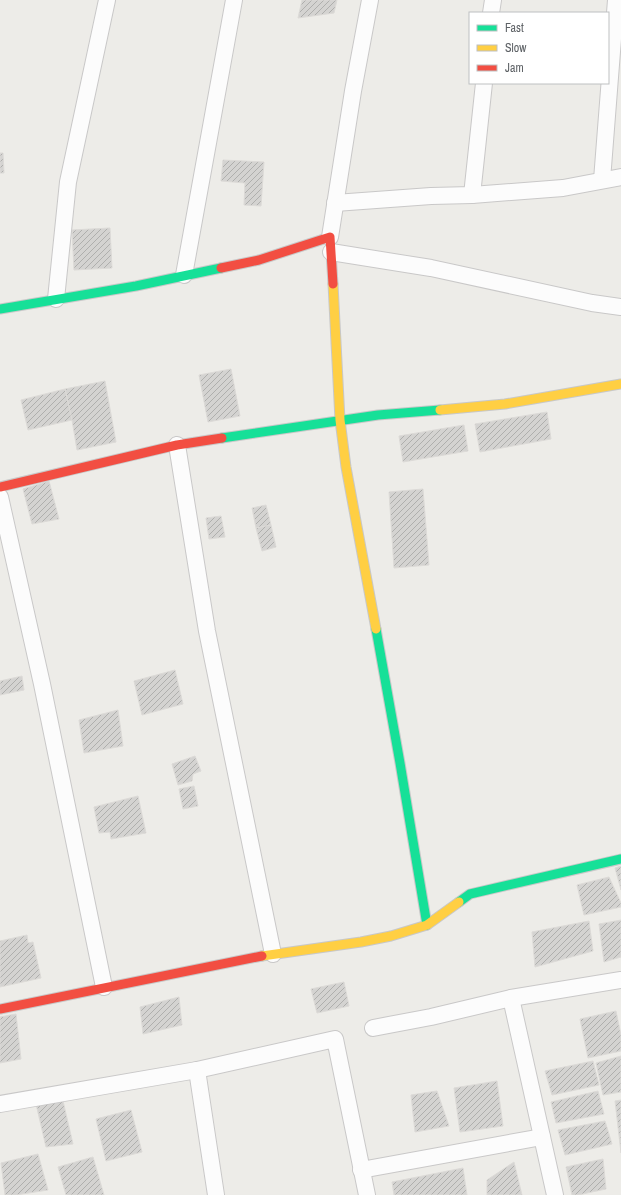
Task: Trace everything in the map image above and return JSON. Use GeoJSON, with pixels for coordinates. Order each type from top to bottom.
{"type":"FeatureCollection","features":[{"type":"Feature","properties":{"kind":"street"},"geometry":{"type":"LineString","coordinates":[[56,299],[68,182],[107,0]]}},
{"type":"Feature","properties":{"kind":"street"},"geometry":{"type":"LineString","coordinates":[[184,275],[234,0]]}},
{"type":"Feature","properties":{"kind":"street"},"geometry":{"type":"LineString","coordinates":[[370,0],[354,84],[335,203],[330,245],[340,420],[346,467],[400,763],[427,925]]}},
{"type":"Feature","properties":{"kind":"street"},"geometry":{"type":"LineString","coordinates":[[491,12],[493,0]]}},
{"type":"Feature","properties":{"kind":"street"},"geometry":{"type":"LineString","coordinates":[[602,180],[617,29],[616,0]]}},
{"type":"Feature","properties":{"kind":"street"},"geometry":{"type":"LineString","coordinates":[[472,195],[484,84]]}},
{"type":"Feature","properties":{"kind":"street"},"geometry":{"type":"LineString","coordinates":[[335,203],[563,188],[621,177]]}},
{"type":"Feature","properties":{"kind":"street"},"geometry":{"type":"LineString","coordinates":[[0,309],[136,286],[330,245],[431,268],[621,307]]}},
{"type":"Feature","properties":{"kind":"street"},"geometry":{"type":"LineString","coordinates":[[0,487],[177,445],[378,415],[505,404],[621,384]]}},
{"type":"Feature","properties":{"kind":"street"},"geometry":{"type":"LineString","coordinates":[[177,445],[207,631],[274,954]]}},
{"type":"Feature","properties":{"kind":"street"},"geometry":{"type":"LineString","coordinates":[[0,497],[42,684],[104,987]]}},
{"type":"Feature","properties":{"kind":"street"},"geometry":{"type":"LineString","coordinates":[[0,1010],[104,987],[274,954],[391,936],[427,925],[470,894],[621,858]]}},
{"type":"Feature","properties":{"kind":"street"},"geometry":{"type":"LineString","coordinates":[[373,1028],[431,1017],[511,998],[621,980]]}},
{"type":"Feature","properties":{"kind":"street"},"geometry":{"type":"LineString","coordinates":[[511,998],[555,1195]]}},
{"type":"Feature","properties":{"kind":"street"},"geometry":{"type":"LineString","coordinates":[[0,1104],[197,1070],[334,1039],[366,1195]]}},
{"type":"Feature","properties":{"kind":"street"},"geometry":{"type":"LineString","coordinates":[[197,1070],[216,1195]]}},
{"type":"Feature","properties":{"kind":"street"},"geometry":{"type":"LineString","coordinates":[[361,1170],[542,1137]]}},
{"type":"Feature","properties":{"kind":"building"},"geometry":{"type":"Polygon","coordinates":[[[302,0],[337,0],[334,13],[298,18],[302,0]]]}},
{"type":"Feature","properties":{"kind":"building"},"geometry":{"type":"Polygon","coordinates":[[[0,153],[3,153],[4,173],[0,173],[0,153]]]}},
{"type":"Feature","properties":{"kind":"building"},"geometry":{"type":"Polygon","coordinates":[[[223,160],[264,162],[261,206],[244,205],[245,183],[221,181],[223,160]]]}},
{"type":"Feature","properties":{"kind":"building"},"geometry":{"type":"Polygon","coordinates":[[[110,228],[112,268],[74,270],[72,230],[110,228]]]}},
{"type":"Feature","properties":{"kind":"building"},"geometry":{"type":"Polygon","coordinates":[[[231,369],[240,416],[208,422],[199,375],[231,369]]]}},
{"type":"Feature","properties":{"kind":"building"},"geometry":{"type":"Polygon","coordinates":[[[105,381],[116,442],[77,450],[65,389],[105,381]]]}},
{"type":"Feature","properties":{"kind":"building"},"geometry":{"type":"Polygon","coordinates":[[[65,389],[72,420],[28,430],[21,400],[65,389]]]}},
{"type":"Feature","properties":{"kind":"building"},"geometry":{"type":"Polygon","coordinates":[[[547,412],[551,439],[480,452],[475,424],[547,412]]]}},
{"type":"Feature","properties":{"kind":"building"},"geometry":{"type":"Polygon","coordinates":[[[464,425],[468,451],[403,462],[399,436],[464,425]]]}},
{"type":"Feature","properties":{"kind":"building"},"geometry":{"type":"Polygon","coordinates":[[[49,481],[59,519],[32,524],[23,489],[49,481]]]}},
{"type":"Feature","properties":{"kind":"building"},"geometry":{"type":"Polygon","coordinates":[[[423,489],[429,565],[394,568],[389,492],[423,489]]]}},
{"type":"Feature","properties":{"kind":"building"},"geometry":{"type":"Polygon","coordinates":[[[266,505],[271,525],[256,528],[252,508],[266,505]]]}},
{"type":"Feature","properties":{"kind":"building"},"geometry":{"type":"Polygon","coordinates":[[[221,516],[225,537],[209,539],[206,518],[221,516]]]}},
{"type":"Feature","properties":{"kind":"building"},"geometry":{"type":"Polygon","coordinates":[[[271,525],[276,547],[262,551],[256,528],[271,525]]]}},
{"type":"Feature","properties":{"kind":"building"},"geometry":{"type":"Polygon","coordinates":[[[175,670],[183,704],[142,715],[134,681],[175,670]]]}},
{"type":"Feature","properties":{"kind":"building"},"geometry":{"type":"Polygon","coordinates":[[[22,676],[24,690],[0,695],[0,681],[22,676]]]}},
{"type":"Feature","properties":{"kind":"building"},"geometry":{"type":"Polygon","coordinates":[[[118,710],[123,746],[84,753],[79,720],[118,710]]]}},
{"type":"Feature","properties":{"kind":"building"},"geometry":{"type":"Polygon","coordinates":[[[195,756],[201,771],[193,774],[192,781],[178,785],[172,764],[195,756]]]}},
{"type":"Feature","properties":{"kind":"building"},"geometry":{"type":"Polygon","coordinates":[[[194,786],[198,806],[183,809],[179,789],[194,786]]]}},
{"type":"Feature","properties":{"kind":"building"},"geometry":{"type":"Polygon","coordinates":[[[138,796],[146,833],[111,839],[110,832],[99,833],[94,807],[138,796]]]}},
{"type":"Feature","properties":{"kind":"building"},"geometry":{"type":"Polygon","coordinates":[[[621,866],[621,890],[615,868],[621,866]]]}},
{"type":"Feature","properties":{"kind":"building"},"geometry":{"type":"Polygon","coordinates":[[[609,877],[621,903],[621,907],[584,915],[577,885],[609,877]]]}},
{"type":"Feature","properties":{"kind":"building"},"geometry":{"type":"Polygon","coordinates":[[[621,920],[621,957],[604,962],[599,924],[621,920]]]}},
{"type":"Feature","properties":{"kind":"building"},"geometry":{"type":"Polygon","coordinates":[[[589,921],[593,951],[535,967],[532,932],[589,921]]]}},
{"type":"Feature","properties":{"kind":"building"},"geometry":{"type":"Polygon","coordinates":[[[27,935],[28,943],[33,942],[41,978],[0,987],[0,941],[27,935]]]}},
{"type":"Feature","properties":{"kind":"building"},"geometry":{"type":"Polygon","coordinates":[[[344,982],[349,1006],[317,1013],[311,989],[344,982]]]}},
{"type":"Feature","properties":{"kind":"building"},"geometry":{"type":"Polygon","coordinates":[[[179,997],[182,1025],[143,1034],[140,1007],[179,997]]]}},
{"type":"Feature","properties":{"kind":"building"},"geometry":{"type":"Polygon","coordinates":[[[616,1011],[621,1035],[621,1051],[588,1058],[580,1019],[616,1011]]]}},
{"type":"Feature","properties":{"kind":"building"},"geometry":{"type":"Polygon","coordinates":[[[16,1014],[21,1059],[0,1063],[0,1017],[16,1014]]]}},
{"type":"Feature","properties":{"kind":"building"},"geometry":{"type":"Polygon","coordinates":[[[621,1056],[621,1092],[603,1095],[596,1063],[621,1056]]]}},
{"type":"Feature","properties":{"kind":"building"},"geometry":{"type":"Polygon","coordinates":[[[593,1061],[599,1085],[552,1095],[545,1071],[593,1061]]]}},
{"type":"Feature","properties":{"kind":"building"},"geometry":{"type":"Polygon","coordinates":[[[497,1081],[503,1126],[460,1132],[454,1088],[497,1081]]]}},
{"type":"Feature","properties":{"kind":"building"},"geometry":{"type":"Polygon","coordinates":[[[437,1091],[449,1126],[415,1132],[411,1095],[437,1091]]]}},
{"type":"Feature","properties":{"kind":"building"},"geometry":{"type":"Polygon","coordinates":[[[598,1091],[604,1114],[556,1123],[551,1102],[598,1091]]]}},
{"type":"Feature","properties":{"kind":"building"},"geometry":{"type":"Polygon","coordinates":[[[621,1100],[621,1153],[615,1101],[621,1100]]]}},
{"type":"Feature","properties":{"kind":"building"},"geometry":{"type":"Polygon","coordinates":[[[63,1101],[73,1144],[46,1147],[36,1104],[63,1101]]]}},
{"type":"Feature","properties":{"kind":"building"},"geometry":{"type":"Polygon","coordinates":[[[131,1110],[142,1152],[106,1161],[96,1119],[131,1110]]]}},
{"type":"Feature","properties":{"kind":"building"},"geometry":{"type":"Polygon","coordinates":[[[605,1121],[612,1144],[565,1155],[558,1130],[605,1121]]]}},
{"type":"Feature","properties":{"kind":"building"},"geometry":{"type":"Polygon","coordinates":[[[38,1154],[48,1190],[16,1195],[5,1195],[1,1163],[38,1154]]]}},
{"type":"Feature","properties":{"kind":"building"},"geometry":{"type":"Polygon","coordinates":[[[93,1157],[104,1195],[66,1195],[58,1167],[93,1157]]]}},
{"type":"Feature","properties":{"kind":"building"},"geometry":{"type":"Polygon","coordinates":[[[603,1159],[606,1189],[572,1195],[566,1167],[603,1159]]]}},
{"type":"Feature","properties":{"kind":"building"},"geometry":{"type":"Polygon","coordinates":[[[514,1162],[522,1195],[487,1195],[487,1180],[514,1162]]]}},
{"type":"Feature","properties":{"kind":"building"},"geometry":{"type":"Polygon","coordinates":[[[463,1168],[467,1195],[394,1195],[392,1182],[463,1168]]]}},
{"type":"Feature","properties":{"kind":"traffic: fast"},"geometry":{"type":"LineString","coordinates":[[0,309],[136,286],[221,268]]}},
{"type":"Feature","properties":{"kind":"traffic: fast"},"geometry":{"type":"LineString","coordinates":[[222,438],[378,415],[440,410]]}},
{"type":"Feature","properties":{"kind":"traffic: fast"},"geometry":{"type":"LineString","coordinates":[[376,629],[427,925]]}},
{"type":"Feature","properties":{"kind":"traffic: fast"},"geometry":{"type":"LineString","coordinates":[[459,902],[470,894],[621,859]]}},
{"type":"Feature","properties":{"kind":"traffic: slow"},"geometry":{"type":"LineString","coordinates":[[333,284],[340,420],[346,467],[376,629]]}},
{"type":"Feature","properties":{"kind":"traffic: slow"},"geometry":{"type":"LineString","coordinates":[[440,410],[505,404],[621,384]]}},
{"type":"Feature","properties":{"kind":"traffic: slow"},"geometry":{"type":"LineString","coordinates":[[262,956],[361,942],[391,936],[427,925],[459,902]]}},
{"type":"Feature","properties":{"kind":"traffic: jam"},"geometry":{"type":"LineString","coordinates":[[221,268],[259,260],[330,237],[333,284]]}},
{"type":"Feature","properties":{"kind":"traffic: jam"},"geometry":{"type":"LineString","coordinates":[[0,487],[177,445],[222,438]]}},
{"type":"Feature","properties":{"kind":"traffic: jam"},"geometry":{"type":"LineString","coordinates":[[0,1009],[262,956]]}}]}
